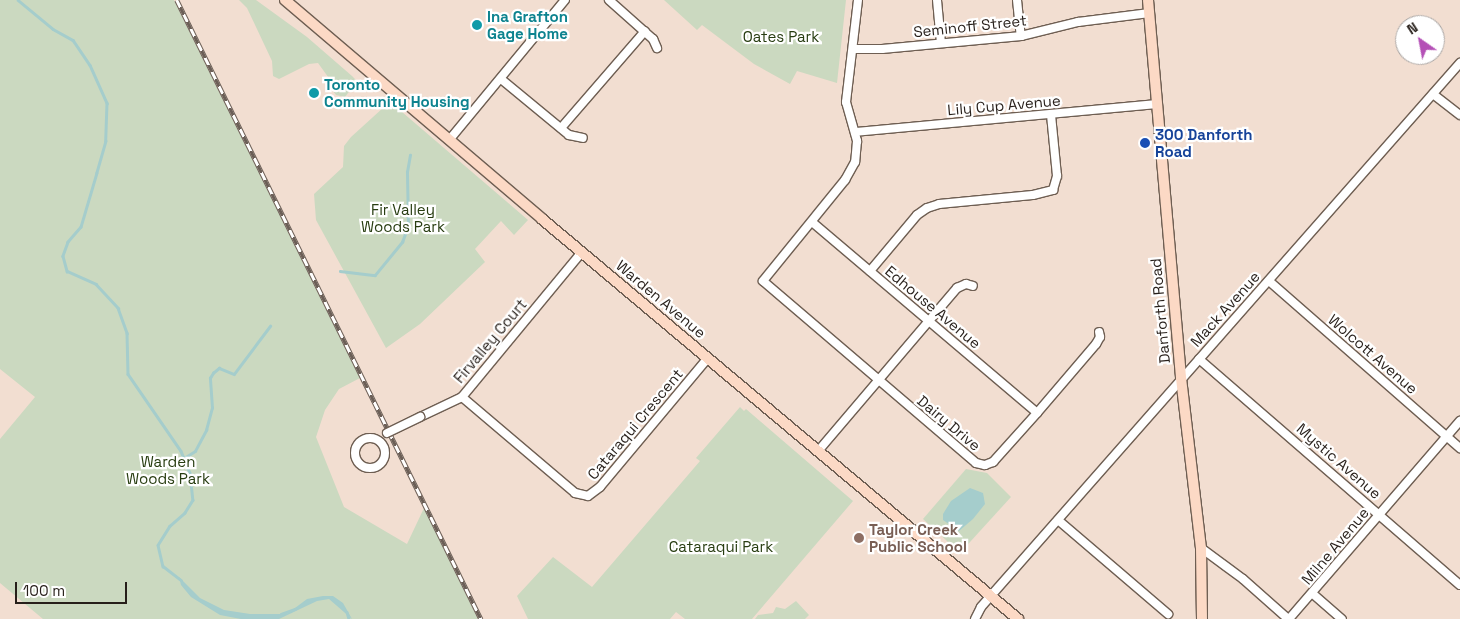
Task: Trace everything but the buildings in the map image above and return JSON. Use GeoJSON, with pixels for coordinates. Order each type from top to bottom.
{"type":"FeatureCollection","features":[{"type":"Feature","properties":{"kind":"main road","name":"Warden Avenue"},"geometry":{"type":"LineString","coordinates":[[286,0],[1018,619]]}},
{"type":"Feature","properties":{"kind":"main road","name":"Danforth Road"},"geometry":{"type":"LineString","coordinates":[[1148,0],[1181,378],[1201,548],[1202,619]]}},
{"type":"Feature","properties":{"kind":"street"},"geometry":{"type":"LineString","coordinates":[[450,139],[565,0]]}},
{"type":"Feature","properties":{"kind":"street"},"geometry":{"type":"LineString","coordinates":[[609,0],[653,39],[658,48]]}},
{"type":"Feature","properties":{"kind":"street"},"geometry":{"type":"LineString","coordinates":[[812,222],[850,172],[857,150],[855,132],[846,102],[858,0]]}},
{"type":"Feature","properties":{"kind":"street"},"geometry":{"type":"LineString","coordinates":[[937,0],[941,43]]}},
{"type":"Feature","properties":{"kind":"street"},"geometry":{"type":"LineString","coordinates":[[1017,0],[1021,36]]}},
{"type":"Feature","properties":{"kind":"street","name":"Seminoff Street"},"geometry":{"type":"LineString","coordinates":[[853,49],[882,49],[1021,36],[1078,22],[1149,13]]}},
{"type":"Feature","properties":{"kind":"street"},"geometry":{"type":"LineString","coordinates":[[561,128],[644,31]]}},
{"type":"Feature","properties":{"kind":"street","name":"Mack Avenue"},"geometry":{"type":"LineString","coordinates":[[975,619],[981,607],[1460,63]]}},
{"type":"Feature","properties":{"kind":"street"},"geometry":{"type":"LineString","coordinates":[[501,79],[569,135],[583,138]]}},
{"type":"Feature","properties":{"kind":"street"},"geometry":{"type":"LineString","coordinates":[[1433,94],[1460,115]]}},
{"type":"Feature","properties":{"kind":"street","name":"Lily Cup Avenue"},"geometry":{"type":"LineString","coordinates":[[855,132],[1156,104]]}},
{"type":"Feature","properties":{"kind":"street"},"geometry":{"type":"LineString","coordinates":[[870,271],[917,215],[927,208],[939,204],[1032,195],[1053,190],[1057,176],[1051,115]]}},
{"type":"Feature","properties":{"kind":"street","name":"Edhouse Avenue"},"geometry":{"type":"LineString","coordinates":[[812,222],[1037,413]]}},
{"type":"Feature","properties":{"kind":"street","name":"Dairy Drive"},"geometry":{"type":"LineString","coordinates":[[812,222],[763,281],[976,463],[985,466],[992,462],[1096,344],[1100,337],[1099,332]]}},
{"type":"Feature","properties":{"kind":"street","name":"Firvalley Court"},"geometry":{"type":"LineString","coordinates":[[375,439],[383,445],[384,459],[375,467],[364,467],[356,458],[357,445],[363,440],[375,439],[462,397],[582,252]]}},
{"type":"Feature","properties":{"kind":"street","name":"Wolcott Avenue"},"geometry":{"type":"LineString","coordinates":[[1268,281],[1460,448]]}},
{"type":"Feature","properties":{"kind":"street"},"geometry":{"type":"LineString","coordinates":[[819,450],[957,288],[966,284],[974,286]]}},
{"type":"Feature","properties":{"kind":"street","name":"Cataraqui Crescent"},"geometry":{"type":"LineString","coordinates":[[462,397],[576,493],[588,496],[600,487],[708,358]]}},
{"type":"Feature","properties":{"kind":"street","name":"Mystic Avenue"},"geometry":{"type":"LineString","coordinates":[[1199,359],[1460,584]]}},
{"type":"Feature","properties":{"kind":"street","name":"Milne Avenue"},"geometry":{"type":"LineString","coordinates":[[1288,619],[1313,594],[1460,421]]}},
{"type":"Feature","properties":{"kind":"street"},"geometry":{"type":"LineString","coordinates":[[1058,520],[1168,614]]}},
{"type":"Feature","properties":{"kind":"street"},"geometry":{"type":"LineString","coordinates":[[1201,548],[1243,579],[1288,619]]}},
{"type":"Feature","properties":{"kind":"street"},"geometry":{"type":"LineString","coordinates":[[1313,594],[1342,619]]}},
{"type":"Feature","properties":{"kind":"green space","name":"Warden Woods Park"},"geometry":{"type":"Polygon","coordinates":[[[0,0],[174,0],[360,378],[339,389],[325,410],[316,437],[344,507],[407,544],[424,508],[478,619],[43,619],[0,583],[0,439],[35,397],[0,369],[0,0]]]}},
{"type":"Feature","properties":{"kind":"green space"},"geometry":{"type":"Polygon","coordinates":[[[239,0],[256,0],[307,37],[352,76],[357,81],[345,97],[336,95],[331,88],[331,81],[318,63],[309,64],[279,79],[273,76],[272,61],[247,8],[239,0]]]}},
{"type":"Feature","properties":{"kind":"green space","name":"Oates Park"},"geometry":{"type":"Polygon","coordinates":[[[664,0],[846,0],[837,83],[797,71],[790,84],[754,64],[702,25],[697,30],[664,0]]]}},
{"type":"Feature","properties":{"kind":"green space","name":"Fir Valley Woods Park"},"geometry":{"type":"Polygon","coordinates":[[[388,100],[528,220],[514,235],[501,221],[475,249],[485,262],[420,324],[386,348],[316,220],[314,194],[343,167],[344,146],[351,137],[384,107],[388,100]]]}},
{"type":"Feature","properties":{"kind":"green space","name":"Cataraqui Park"},"geometry":{"type":"Polygon","coordinates":[[[740,407],[744,411],[746,409],[853,501],[752,619],[685,619],[676,612],[670,619],[528,619],[517,596],[553,557],[592,587],[700,461],[696,458],[740,407]]]}},
{"type":"Feature","properties":{"kind":"green space"},"geometry":{"type":"Polygon","coordinates":[[[966,469],[987,473],[1011,497],[960,553],[923,519],[966,469]]]}},
{"type":"Feature","properties":{"kind":"green space"},"geometry":{"type":"Polygon","coordinates":[[[796,601],[809,615],[805,619],[755,619],[758,615],[773,613],[776,607],[785,609],[796,601]]]}},
{"type":"Feature","properties":{"kind":"water"},"geometry":{"type":"Polygon","coordinates":[[[970,488],[983,493],[985,504],[973,519],[959,531],[943,520],[943,514],[951,501],[970,488]]]}},
{"type":"Feature","properties":{"kind":"water"},"geometry":{"type":"Polygon","coordinates":[[[179,577],[200,598],[224,610],[250,614],[287,614],[307,599],[333,596],[343,603],[352,619],[329,599],[317,601],[279,619],[241,619],[220,615],[191,597],[181,585],[179,577]]]}},
{"type":"Feature","properties":{"kind":"waterway"},"geometry":{"type":"LineString","coordinates":[[18,0],[53,29],[73,40],[90,65],[107,103],[106,141],[97,173],[81,227],[68,242],[63,256],[67,271],[96,284],[118,308],[127,333],[128,374],[181,451],[190,473],[193,500],[185,513],[170,526],[158,545],[163,566],[181,580]]}},
{"type":"Feature","properties":{"kind":"waterway"},"geometry":{"type":"LineString","coordinates":[[340,271],[375,275],[402,242],[408,226],[407,172],[410,155]]}},
{"type":"Feature","properties":{"kind":"waterway"},"geometry":{"type":"LineString","coordinates":[[184,458],[195,451],[206,430],[212,408],[210,378],[213,373],[219,368],[234,374],[270,326]]}},
{"type":"Feature","properties":{"kind":"waterway"},"geometry":{"type":"LineString","coordinates":[[281,614],[295,609]]}},
{"type":"Feature","properties":{"kind":"waterway"},"geometry":{"type":"LineString","coordinates":[[347,612],[349,619]]}},
{"type":"Feature","properties":{"kind":"railway"},"geometry":{"type":"LineString","coordinates":[[177,0],[481,619]]}},
{"type":"Feature","properties":{"kind":"place","name":"Ina Grafton Gage Home"},"geometry":{"type":"Point","coordinates":[477,25]}},
{"type":"Feature","properties":{"kind":"place","name":"Toronto Community Housing"},"geometry":{"type":"Point","coordinates":[314,93]}},
{"type":"Feature","properties":{"kind":"place","name":"300 Danforth Road"},"geometry":{"type":"Point","coordinates":[1145,143]}},
{"type":"Feature","properties":{"kind":"place","name":"Taylor Creek Public School"},"geometry":{"type":"Point","coordinates":[859,538]}}]}
